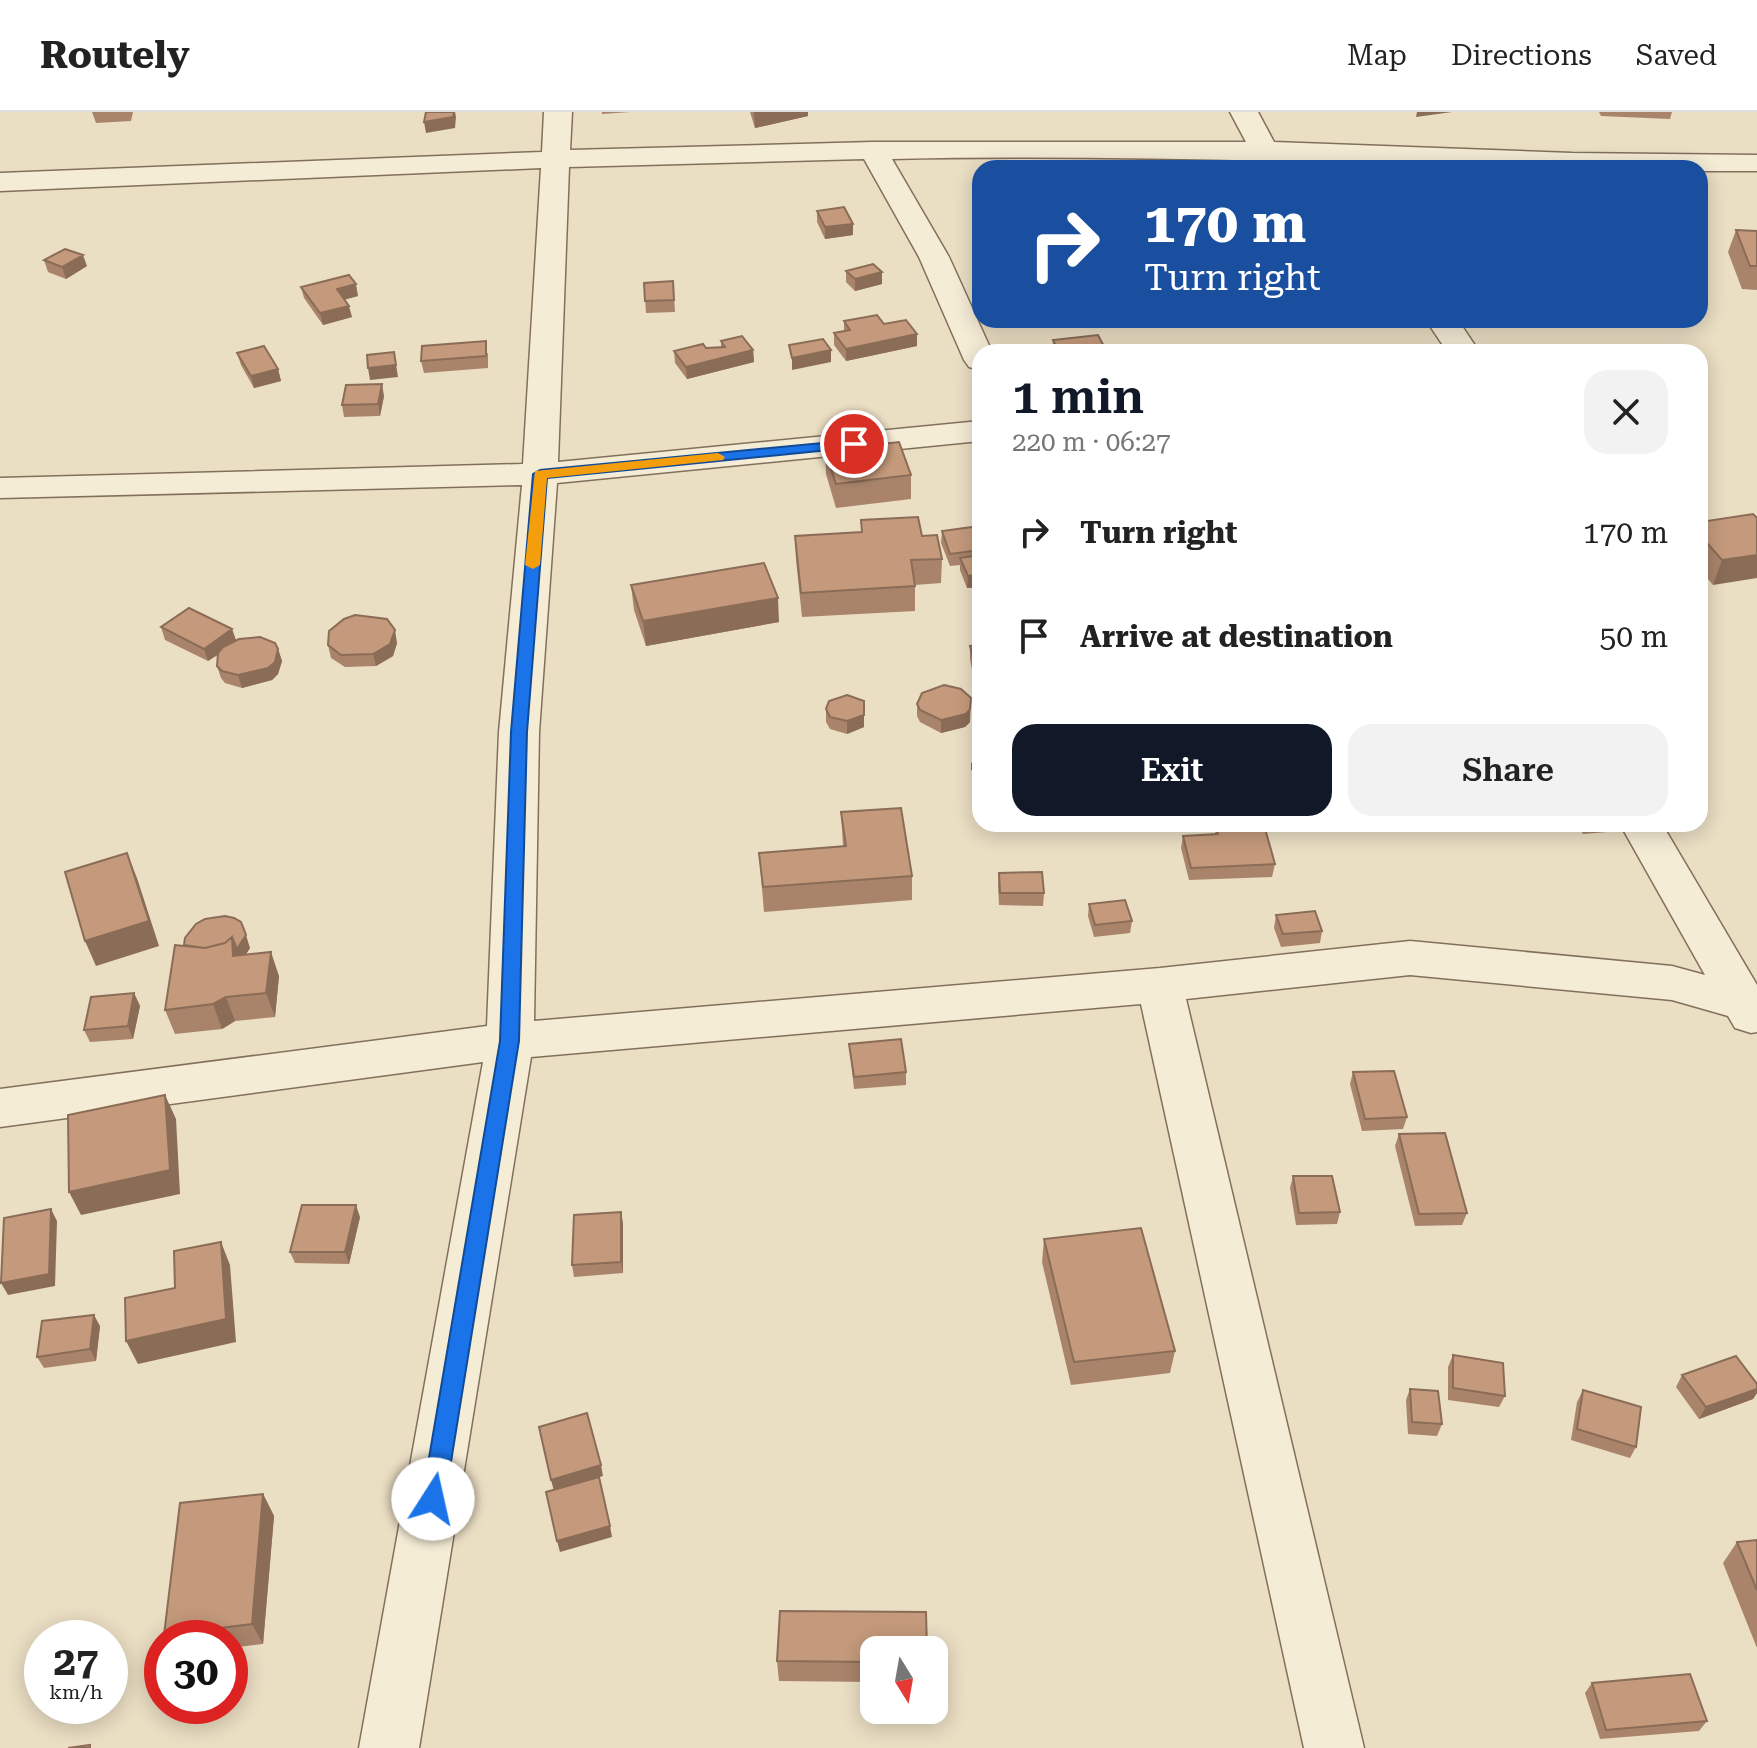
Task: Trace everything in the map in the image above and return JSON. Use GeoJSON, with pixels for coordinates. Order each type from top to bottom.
{"type":"FeatureCollection","features":[{"type":"Feature","properties":{"kind":"street"},"geometry":{"type":"LineString","coordinates":[[389,1748],[510,1041],[519,732],[540,474],[558,112]]}},
{"type":"Feature","properties":{"kind":"street"},"geometry":{"type":"LineString","coordinates":[[1244,112],[1265,150]]}},
{"type":"Feature","properties":{"kind":"street"},"geometry":{"type":"LineString","coordinates":[[873,150],[934,257],[973,344]]}},
{"type":"Feature","properties":{"kind":"street"},"geometry":{"type":"LineString","coordinates":[[0,182],[558,159],[873,150],[1265,150],[1320,160]]}},
{"type":"Feature","properties":{"kind":"street"},"geometry":{"type":"LineString","coordinates":[[1708,162],[1757,163]]}},
{"type":"Feature","properties":{"kind":"street"},"geometry":{"type":"LineString","coordinates":[[0,488],[540,474],[972,432]]}},
{"type":"Feature","properties":{"kind":"street"},"geometry":{"type":"LineString","coordinates":[[1646,832],[1753,1011]]}},
{"type":"Feature","properties":{"kind":"street"},"geometry":{"type":"LineString","coordinates":[[0,1108],[510,1041],[1160,985],[1410,958],[1672,983],[1753,1011]]}},
{"type":"Feature","properties":{"kind":"street"},"geometry":{"type":"LineString","coordinates":[[1160,985],[1334,1748]]}},
{"type":"Feature","properties":{"kind":"building"},"geometry":{"type":"Polygon","coordinates":[[[426,112],[454,112],[453,117],[424,122],[426,112]]]}},
{"type":"Feature","properties":{"kind":"building"},"geometry":{"type":"Polygon","coordinates":[[[844,207],[853,224],[825,227],[817,211],[844,207]]]}},
{"type":"Feature","properties":{"kind":"building"},"geometry":{"type":"Polygon","coordinates":[[[1736,230],[1757,231],[1757,266],[1750,266],[1736,230]]]}},
{"type":"Feature","properties":{"kind":"building"},"geometry":{"type":"Polygon","coordinates":[[[65,249],[83,255],[62,267],[44,260],[65,249]]]}},
{"type":"Feature","properties":{"kind":"building"},"geometry":{"type":"Polygon","coordinates":[[[873,264],[882,272],[855,279],[846,271],[873,264]]]}},
{"type":"Feature","properties":{"kind":"building"},"geometry":{"type":"Polygon","coordinates":[[[349,275],[356,284],[337,289],[349,306],[320,313],[301,287],[349,275]]]}},
{"type":"Feature","properties":{"kind":"building"},"geometry":{"type":"Polygon","coordinates":[[[673,281],[674,300],[645,301],[644,283],[673,281]]]}},
{"type":"Feature","properties":{"kind":"building"},"geometry":{"type":"Polygon","coordinates":[[[877,315],[884,324],[906,320],[917,334],[846,349],[834,333],[850,330],[844,321],[877,315]]]}},
{"type":"Feature","properties":{"kind":"building"},"geometry":{"type":"Polygon","coordinates":[[[1098,335],[1103,344],[1055,344],[1053,340],[1098,335]]]}},
{"type":"Feature","properties":{"kind":"building"},"geometry":{"type":"Polygon","coordinates":[[[742,336],[753,350],[686,367],[674,351],[703,344],[706,348],[725,347],[721,341],[742,336]]]}},
{"type":"Feature","properties":{"kind":"building"},"geometry":{"type":"Polygon","coordinates":[[[823,339],[831,350],[792,358],[789,345],[823,339]]]}},
{"type":"Feature","properties":{"kind":"building"},"geometry":{"type":"Polygon","coordinates":[[[486,341],[486,356],[421,361],[422,346],[486,341]]]}},
{"type":"Feature","properties":{"kind":"building"},"geometry":{"type":"Polygon","coordinates":[[[264,346],[278,369],[251,376],[237,353],[264,346]]]}},
{"type":"Feature","properties":{"kind":"building"},"geometry":{"type":"Polygon","coordinates":[[[394,352],[396,365],[368,368],[367,355],[394,352]]]}},
{"type":"Feature","properties":{"kind":"building"},"geometry":{"type":"Polygon","coordinates":[[[382,384],[378,404],[342,405],[346,385],[382,384]]]}},
{"type":"Feature","properties":{"kind":"building"},"geometry":{"type":"Polygon","coordinates":[[[899,442],[911,475],[836,484],[825,450],[899,442]]]}},
{"type":"Feature","properties":{"kind":"building"},"geometry":{"type":"Polygon","coordinates":[[[1753,514],[1757,518],[1757,555],[1722,560],[1708,544],[1708,521],[1753,514]]]}},
{"type":"Feature","properties":{"kind":"building"},"geometry":{"type":"Polygon","coordinates":[[[918,517],[922,536],[937,535],[942,559],[911,560],[915,586],[801,593],[795,536],[862,532],[861,520],[918,517]]]}},
{"type":"Feature","properties":{"kind":"building"},"geometry":{"type":"Polygon","coordinates":[[[972,527],[972,551],[950,554],[942,531],[972,527]]]}},
{"type":"Feature","properties":{"kind":"building"},"geometry":{"type":"Polygon","coordinates":[[[972,556],[972,575],[968,576],[960,558],[972,556]]]}},
{"type":"Feature","properties":{"kind":"building"},"geometry":{"type":"Polygon","coordinates":[[[764,563],[778,598],[643,621],[631,585],[764,563]]]}},
{"type":"Feature","properties":{"kind":"building"},"geometry":{"type":"Polygon","coordinates":[[[189,608],[232,629],[204,649],[161,627],[189,608]]]}},
{"type":"Feature","properties":{"kind":"building"},"geometry":{"type":"Polygon","coordinates":[[[355,615],[387,619],[395,630],[390,644],[373,654],[341,655],[328,645],[329,631],[355,615]]]}},
{"type":"Feature","properties":{"kind":"building"},"geometry":{"type":"Polygon","coordinates":[[[260,637],[275,643],[278,649],[275,662],[268,668],[238,675],[222,671],[217,666],[218,653],[223,647],[239,639],[260,637]]]}},
{"type":"Feature","properties":{"kind":"building"},"geometry":{"type":"Polygon","coordinates":[[[944,685],[961,689],[971,698],[966,714],[941,720],[920,710],[917,704],[922,693],[944,685]]]}},
{"type":"Feature","properties":{"kind":"building"},"geometry":{"type":"Polygon","coordinates":[[[847,695],[864,701],[864,715],[847,721],[830,717],[826,709],[829,701],[847,695]]]}},
{"type":"Feature","properties":{"kind":"building"},"geometry":{"type":"Polygon","coordinates":[[[901,808],[912,876],[763,887],[759,853],[846,846],[841,812],[901,808]]]}},
{"type":"Feature","properties":{"kind":"building"},"geometry":{"type":"Polygon","coordinates":[[[1266,832],[1275,864],[1191,868],[1183,836],[1266,832]]]}},
{"type":"Feature","properties":{"kind":"building"},"geometry":{"type":"Polygon","coordinates":[[[127,853],[149,921],[85,941],[65,872],[127,853]]]}},
{"type":"Feature","properties":{"kind":"building"},"geometry":{"type":"Polygon","coordinates":[[[1042,872],[1044,893],[1000,893],[999,873],[1042,872]]]}},
{"type":"Feature","properties":{"kind":"building"},"geometry":{"type":"Polygon","coordinates":[[[1125,900],[1132,921],[1095,925],[1089,904],[1125,900]]]}},
{"type":"Feature","properties":{"kind":"building"},"geometry":{"type":"Polygon","coordinates":[[[1315,911],[1322,931],[1283,934],[1276,915],[1315,911]]]}},
{"type":"Feature","properties":{"kind":"building"},"geometry":{"type":"Polygon","coordinates":[[[225,916],[241,922],[246,935],[237,949],[232,937],[225,943],[205,948],[184,945],[185,938],[196,924],[205,919],[225,916]]]}},
{"type":"Feature","properties":{"kind":"building"},"geometry":{"type":"Polygon","coordinates":[[[232,937],[233,956],[271,952],[266,993],[226,997],[213,1004],[165,1010],[175,945],[205,948],[225,943],[232,937]]]}},
{"type":"Feature","properties":{"kind":"building"},"geometry":{"type":"Polygon","coordinates":[[[134,993],[128,1026],[84,1030],[91,997],[134,993]]]}},
{"type":"Feature","properties":{"kind":"building"},"geometry":{"type":"Polygon","coordinates":[[[901,1039],[906,1072],[854,1077],[849,1044],[901,1039]]]}},
{"type":"Feature","properties":{"kind":"building"},"geometry":{"type":"Polygon","coordinates":[[[1394,1071],[1407,1117],[1365,1119],[1353,1072],[1394,1071]]]}},
{"type":"Feature","properties":{"kind":"building"},"geometry":{"type":"Polygon","coordinates":[[[165,1095],[170,1170],[69,1192],[68,1115],[165,1095]]]}},
{"type":"Feature","properties":{"kind":"building"},"geometry":{"type":"Polygon","coordinates":[[[1445,1133],[1467,1213],[1419,1214],[1399,1134],[1445,1133]]]}},
{"type":"Feature","properties":{"kind":"building"},"geometry":{"type":"Polygon","coordinates":[[[1293,1176],[1332,1176],[1340,1212],[1299,1213],[1293,1176]]]}},
{"type":"Feature","properties":{"kind":"building"},"geometry":{"type":"Polygon","coordinates":[[[302,1205],[356,1205],[345,1252],[290,1252],[302,1205]]]}},
{"type":"Feature","properties":{"kind":"building"},"geometry":{"type":"Polygon","coordinates":[[[51,1209],[49,1274],[1,1283],[4,1218],[51,1209]]]}},
{"type":"Feature","properties":{"kind":"building"},"geometry":{"type":"Polygon","coordinates":[[[621,1212],[621,1262],[572,1265],[574,1215],[621,1212]]]}},
{"type":"Feature","properties":{"kind":"building"},"geometry":{"type":"Polygon","coordinates":[[[1141,1228],[1175,1351],[1074,1362],[1044,1239],[1141,1228]]]}},
{"type":"Feature","properties":{"kind":"building"},"geometry":{"type":"Polygon","coordinates":[[[221,1242],[226,1319],[126,1341],[125,1298],[175,1288],[174,1251],[221,1242]]]}},
{"type":"Feature","properties":{"kind":"building"},"geometry":{"type":"Polygon","coordinates":[[[94,1315],[90,1349],[37,1357],[42,1321],[94,1315]]]}},
{"type":"Feature","properties":{"kind":"building"},"geometry":{"type":"Polygon","coordinates":[[[1453,1355],[1503,1363],[1505,1396],[1453,1388],[1453,1355]]]}},
{"type":"Feature","properties":{"kind":"building"},"geometry":{"type":"Polygon","coordinates":[[[1736,1356],[1757,1384],[1757,1389],[1706,1407],[1682,1375],[1736,1356]]]}},
{"type":"Feature","properties":{"kind":"building"},"geometry":{"type":"Polygon","coordinates":[[[1410,1389],[1438,1391],[1442,1424],[1412,1422],[1410,1389]]]}},
{"type":"Feature","properties":{"kind":"building"},"geometry":{"type":"Polygon","coordinates":[[[1583,1390],[1641,1407],[1636,1447],[1577,1429],[1583,1390]]]}},
{"type":"Feature","properties":{"kind":"building"},"geometry":{"type":"Polygon","coordinates":[[[587,1413],[601,1465],[551,1480],[539,1427],[587,1413]]]}},
{"type":"Feature","properties":{"kind":"building"},"geometry":{"type":"Polygon","coordinates":[[[599,1477],[610,1526],[557,1541],[546,1492],[599,1477]]]}},
{"type":"Feature","properties":{"kind":"building"},"geometry":{"type":"Polygon","coordinates":[[[263,1494],[252,1624],[248,1624],[248,1620],[166,1620],[180,1503],[263,1494]]]}},
{"type":"Feature","properties":{"kind":"building"},"geometry":{"type":"Polygon","coordinates":[[[1757,1540],[1757,1590],[1737,1542],[1757,1540]]]}},
{"type":"Feature","properties":{"kind":"building"},"geometry":{"type":"Polygon","coordinates":[[[780,1611],[926,1612],[927,1636],[860,1636],[860,1662],[777,1661],[780,1611]]]}},
{"type":"Feature","properties":{"kind":"building"},"geometry":{"type":"Polygon","coordinates":[[[1690,1674],[1707,1721],[1606,1730],[1592,1683],[1690,1674]]]}},
{"type":"Feature","properties":{"kind":"slow traffic"},"geometry":{"type":"LineString","coordinates":[[533,565],[540,474],[718,457]]}},
{"type":"Feature","properties":{"kind":"route"},"geometry":{"type":"LineString","coordinates":[[433,1499],[510,1041],[519,732],[540,474],[854,444]]}}]}
